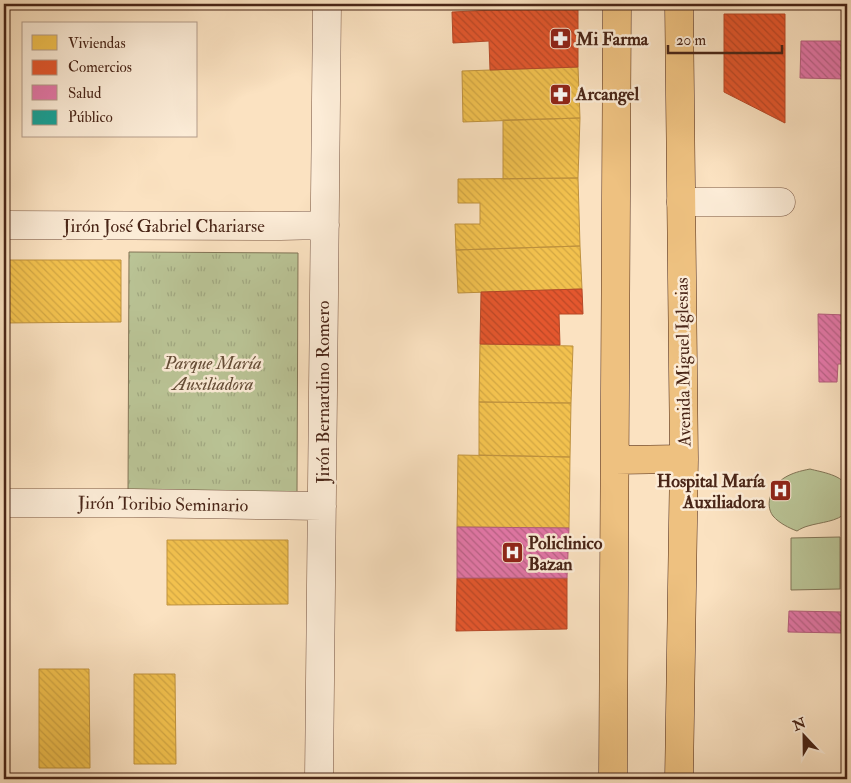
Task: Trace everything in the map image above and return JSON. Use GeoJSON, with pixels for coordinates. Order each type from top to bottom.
{"type":"FeatureCollection","features":[{"type":"Feature","properties":{"kind":"main road"},"geometry":{"type":"LineString","coordinates":[[613,779],[617,4]]}},
{"type":"Feature","properties":{"kind":"main road","name":"Avenida Miguel Iglesias"},"geometry":{"type":"LineString","coordinates":[[679,4],[684,459],[679,779]]}},
{"type":"Feature","properties":{"kind":"main road"},"geometry":{"type":"LineString","coordinates":[[615,460],[684,459]]}},
{"type":"Feature","properties":{"kind":"street","name":"Jirón Bernardino Romero"},"geometry":{"type":"LineString","coordinates":[[319,779],[327,4]]}},
{"type":"Feature","properties":{"kind":"street"},"geometry":{"type":"LineString","coordinates":[[681,202],[781,202]]}},
{"type":"Feature","properties":{"kind":"street","name":"Jirón José Gabriel Chariarse"},"geometry":{"type":"LineString","coordinates":[[4,225],[324,225]]}},
{"type":"Feature","properties":{"kind":"street","name":"Jirón Toribio Seminario"},"geometry":{"type":"LineString","coordinates":[[4,503],[322,506]]}},
{"type":"Feature","properties":{"kind":"green space","name":"Parque María Auxiliadora"},"geometry":{"type":"Polygon","coordinates":[[[129,252],[298,253],[297,494],[128,494],[129,252]]]}},
{"type":"Feature","properties":{"kind":"green space"},"geometry":{"type":"Polygon","coordinates":[[[810,469],[842,480],[848,494],[847,512],[834,520],[807,526],[797,531],[784,525],[773,516],[770,511],[769,501],[773,490],[780,481],[796,472],[810,469]]]}},
{"type":"Feature","properties":{"kind":"green space"},"geometry":{"type":"Polygon","coordinates":[[[840,537],[840,589],[791,590],[791,538],[840,537]]]}},
{"type":"Feature","properties":{"kind":"building: Viviendas"},"geometry":{"type":"Polygon","coordinates":[[[578,67],[580,118],[463,122],[462,71],[578,67]]]}},
{"type":"Feature","properties":{"kind":"building: Viviendas"},"geometry":{"type":"Polygon","coordinates":[[[580,118],[578,178],[503,179],[503,120],[580,118]]]}},
{"type":"Feature","properties":{"kind":"building: Viviendas"},"geometry":{"type":"Polygon","coordinates":[[[578,178],[580,246],[456,250],[455,224],[480,224],[480,203],[458,203],[458,179],[578,178]]]}},
{"type":"Feature","properties":{"kind":"building: Viviendas"},"geometry":{"type":"Polygon","coordinates":[[[580,246],[582,289],[458,293],[456,250],[580,246]]]}},
{"type":"Feature","properties":{"kind":"building: Viviendas"},"geometry":{"type":"Polygon","coordinates":[[[4,260],[121,260],[121,322],[4,323],[4,260]]]}},
{"type":"Feature","properties":{"kind":"building: Viviendas"},"geometry":{"type":"Polygon","coordinates":[[[480,344],[573,346],[571,403],[479,402],[480,344]]]}},
{"type":"Feature","properties":{"kind":"building: Viviendas"},"geometry":{"type":"Polygon","coordinates":[[[479,402],[571,403],[570,457],[479,455],[479,402]]]}},
{"type":"Feature","properties":{"kind":"building: Viviendas"},"geometry":{"type":"Polygon","coordinates":[[[458,455],[570,457],[569,528],[457,527],[458,455]]]}},
{"type":"Feature","properties":{"kind":"building: Viviendas"},"geometry":{"type":"Polygon","coordinates":[[[167,540],[288,540],[288,604],[167,605],[167,540]]]}},
{"type":"Feature","properties":{"kind":"building: Viviendas"},"geometry":{"type":"Polygon","coordinates":[[[39,669],[89,669],[90,768],[39,768],[39,669]]]}},
{"type":"Feature","properties":{"kind":"building: Viviendas"},"geometry":{"type":"Polygon","coordinates":[[[134,674],[175,674],[176,764],[134,764],[134,674]]]}},
{"type":"Feature","properties":{"kind":"building: Comercios"},"geometry":{"type":"Polygon","coordinates":[[[496,4],[578,4],[578,6],[496,10],[496,4]]]}},
{"type":"Feature","properties":{"kind":"building: Comercios"},"geometry":{"type":"Polygon","coordinates":[[[578,6],[578,67],[490,70],[489,41],[453,43],[452,12],[578,6]]]}},
{"type":"Feature","properties":{"kind":"building: Comercios"},"geometry":{"type":"Polygon","coordinates":[[[724,14],[785,14],[785,123],[724,92],[724,14]]]}},
{"type":"Feature","properties":{"kind":"building: Comercios"},"geometry":{"type":"Polygon","coordinates":[[[582,289],[583,314],[559,314],[560,345],[480,344],[481,292],[582,289]]]}},
{"type":"Feature","properties":{"kind":"building: Comercios"},"geometry":{"type":"Polygon","coordinates":[[[457,578],[567,578],[567,629],[456,631],[457,578]]]}},
{"type":"Feature","properties":{"kind":"building: Salud"},"geometry":{"type":"Polygon","coordinates":[[[801,41],[847,41],[847,79],[800,78],[801,41]]]}},
{"type":"Feature","properties":{"kind":"building: Salud"},"geometry":{"type":"Polygon","coordinates":[[[843,121],[847,122],[847,193],[842,193],[843,121]]]}},
{"type":"Feature","properties":{"kind":"building: Salud"},"geometry":{"type":"Polygon","coordinates":[[[818,314],[847,315],[847,364],[838,364],[837,382],[819,382],[818,314]]]}},
{"type":"Feature","properties":{"kind":"building: Salud","name":"Policlinico Bazan"},"geometry":{"type":"Polygon","coordinates":[[[457,527],[569,528],[567,578],[457,578],[457,527]]]}},
{"type":"Feature","properties":{"kind":"building: Salud"},"geometry":{"type":"Polygon","coordinates":[[[789,611],[843,612],[842,633],[788,632],[789,611]]]}},
{"type":"Feature","properties":{"kind":"building: Público"},"geometry":{"type":"Polygon","coordinates":[[[847,265],[847,278],[841,273],[847,265]]]}},
{"type":"Feature","properties":{"kind":"place","name":"Mi Farma"},"geometry":{"type":"Point","coordinates":[560,39]}},
{"type":"Feature","properties":{"kind":"place","name":"Arcangel"},"geometry":{"type":"Point","coordinates":[560,94]}},
{"type":"Feature","properties":{"kind":"place","name":"Hospital María Auxiliadora"},"geometry":{"type":"Point","coordinates":[781,491]}},
{"type":"Feature","properties":{"kind":"place","name":"Policlinico Bazan"},"geometry":{"type":"Point","coordinates":[512,553]}}]}
